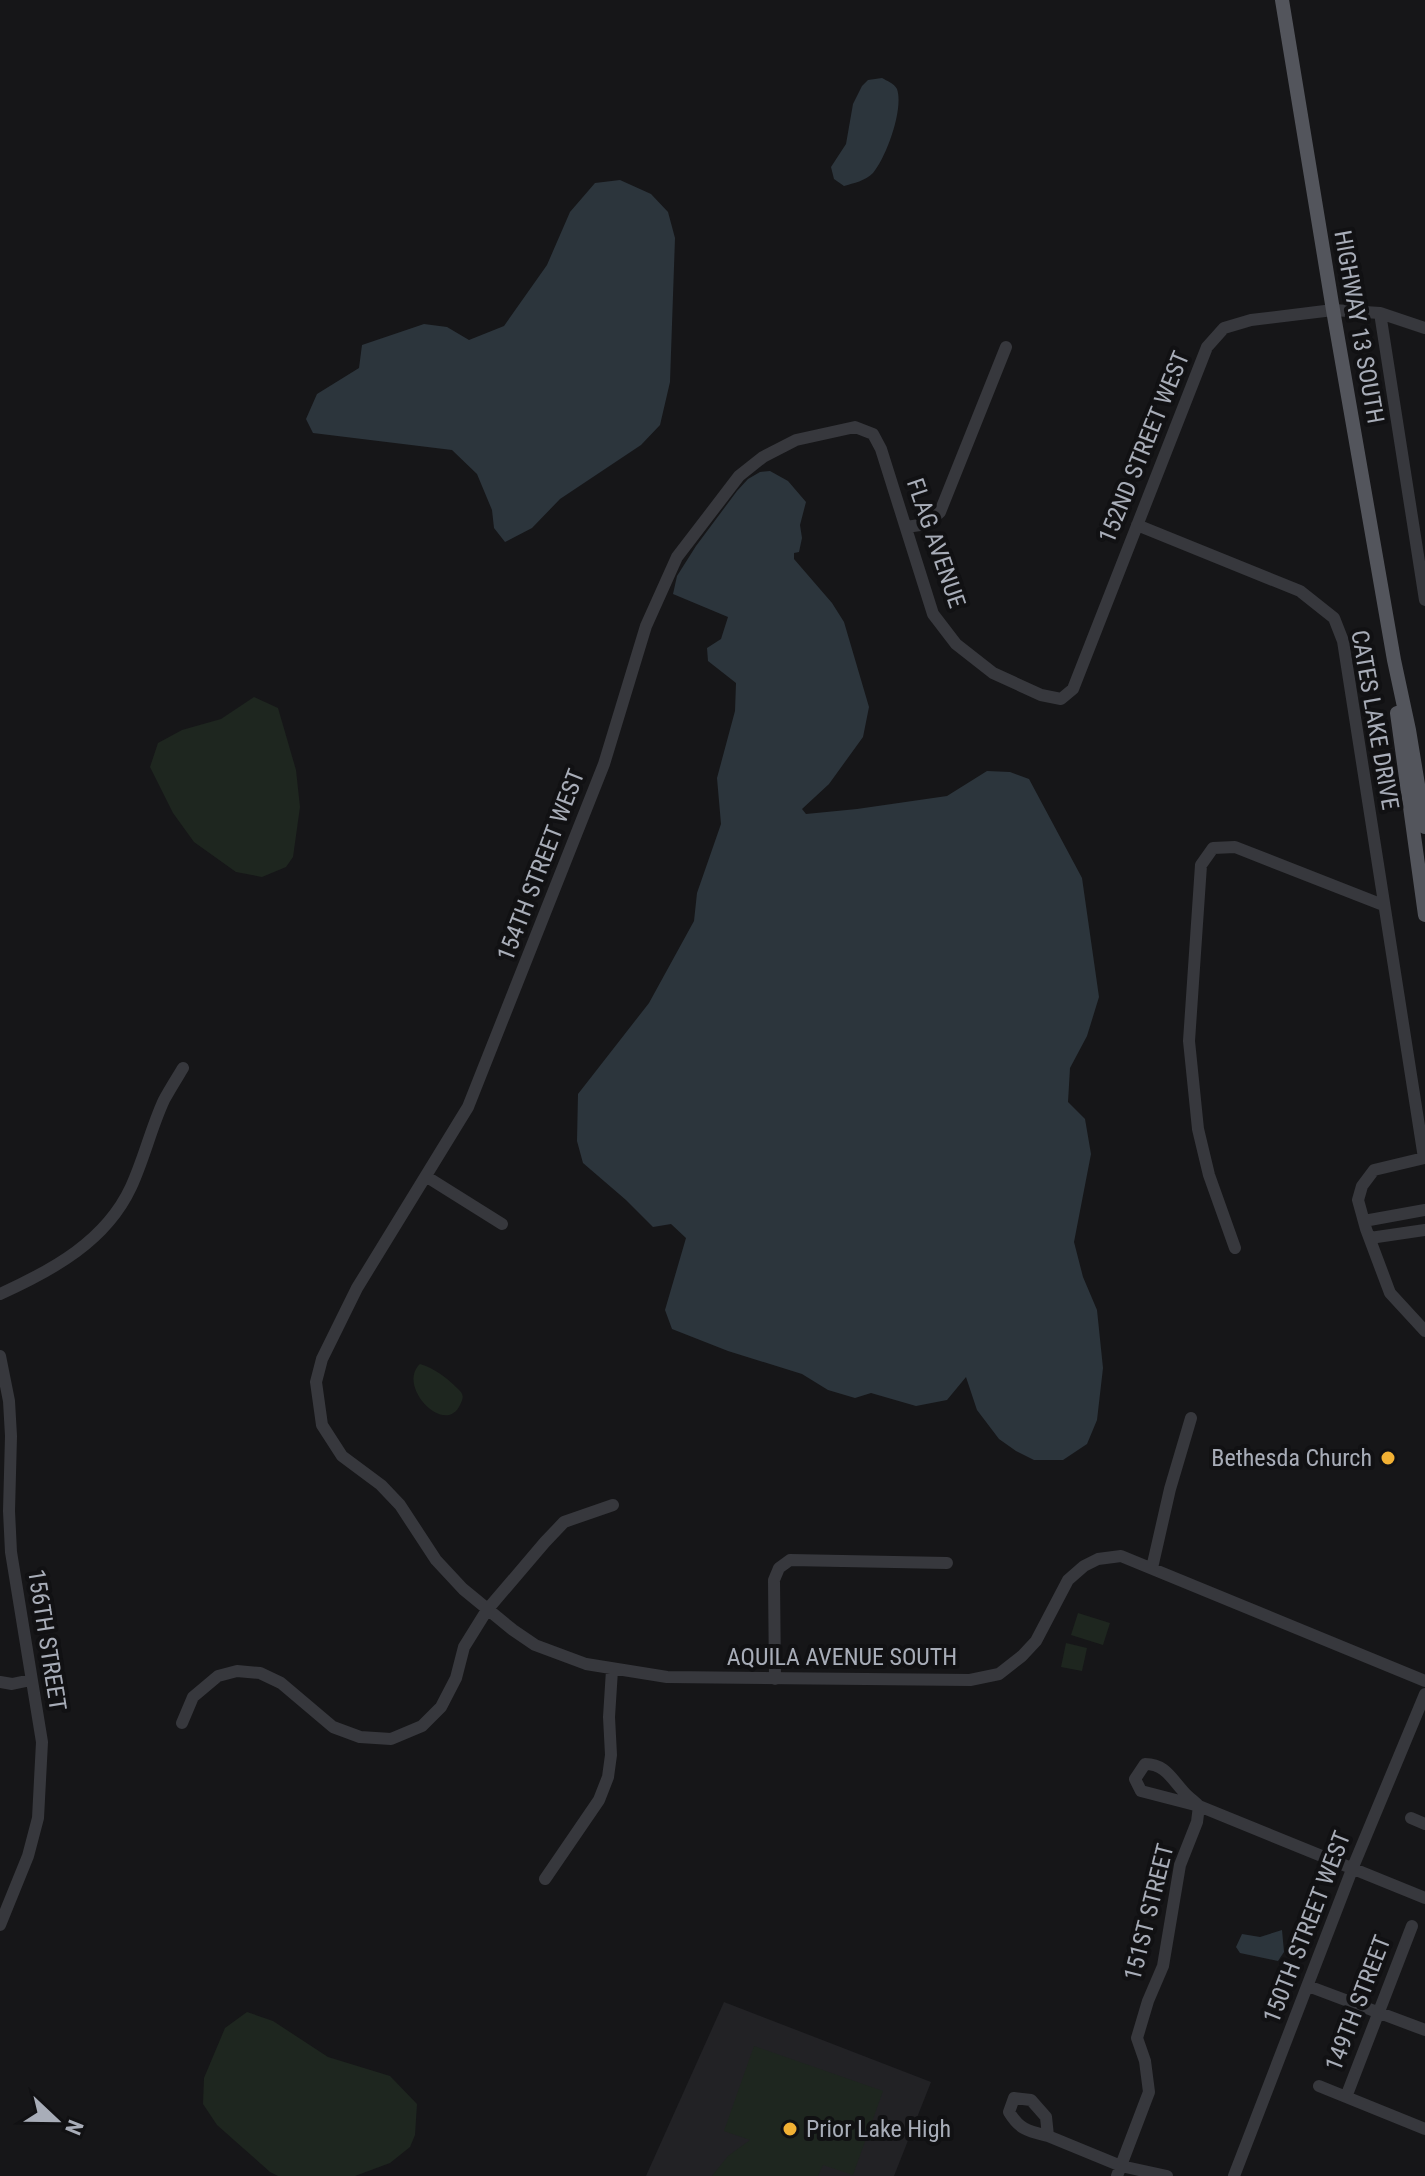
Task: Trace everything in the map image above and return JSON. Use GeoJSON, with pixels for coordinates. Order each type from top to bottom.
{"type":"FeatureCollection","features":[{"type":"Feature","properties":{"kind":"main road","name":"HIGHWAY 13 SOUTH"},"geometry":{"type":"LineString","coordinates":[[1282,0],[1333,310],[1425,827]]}},
{"type":"Feature","properties":{"kind":"main road","name":"HIGHWAY 13 SOUTH"},"geometry":{"type":"LineString","coordinates":[[1394,660],[1399,731],[1425,915]]}},
{"type":"Feature","properties":{"kind":"street","name":"152ND STREET WEST"},"geometry":{"type":"LineString","coordinates":[[1073,689],[1207,347],[1224,328],[1251,320],[1333,310],[1380,313],[1425,328]]}},
{"type":"Feature","properties":{"kind":"street"},"geometry":{"type":"LineString","coordinates":[[1380,313],[1425,600]]}},
{"type":"Feature","properties":{"kind":"street"},"geometry":{"type":"LineString","coordinates":[[906,527],[927,524],[940,512],[1006,347]]}},
{"type":"Feature","properties":{"kind":"street","name":"FLAG AVENUE"},"geometry":{"type":"LineString","coordinates":[[855,427],[873,434],[881,449],[933,614],[956,644],[993,673],[1041,695],[1061,699],[1073,689]]}},
{"type":"Feature","properties":{"kind":"street","name":"154TH STREET WEST"},"geometry":{"type":"LineString","coordinates":[[316,1382],[322,1359],[357,1288],[468,1107],[604,764],[646,626],[677,557],[739,476],[763,457],[796,440],[855,427]]}},
{"type":"Feature","properties":{"kind":"street","name":"CATES LAKE DRIVE"},"geometry":{"type":"LineString","coordinates":[[1137,525],[1300,591],[1334,618],[1343,641],[1424,1158],[1374,1170],[1362,1186],[1358,1200],[1364,1221]]}},
{"type":"Feature","properties":{"kind":"street"},"geometry":{"type":"LineString","coordinates":[[1235,1248],[1209,1175],[1198,1129],[1189,1041],[1201,865],[1213,848],[1235,847],[1383,905]]}},
{"type":"Feature","properties":{"kind":"street"},"geometry":{"type":"LineString","coordinates":[[0,1294],[65,1261],[99,1233],[117,1211],[130,1188],[164,1101],[183,1068]]}},
{"type":"Feature","properties":{"kind":"street"},"geometry":{"type":"LineString","coordinates":[[427,1177],[502,1224]]}},
{"type":"Feature","properties":{"kind":"street"},"geometry":{"type":"LineString","coordinates":[[1425,1210],[1364,1221],[1390,1293],[1425,1331]]}},
{"type":"Feature","properties":{"kind":"street"},"geometry":{"type":"LineString","coordinates":[[1370,1238],[1425,1230]]}},
{"type":"Feature","properties":{"kind":"street","name":"156TH STREET"},"geometry":{"type":"LineString","coordinates":[[0,1356],[9,1401],[11,1436],[5,1512],[42,1742],[38,1818],[28,1856],[0,1925]]}},
{"type":"Feature","properties":{"kind":"street","name":"AQUILA AVENUE SOUTH"},"geometry":{"type":"LineString","coordinates":[[316,1382],[322,1425],[342,1456],[381,1485],[400,1505],[436,1560],[463,1589],[535,1645],[586,1664],[667,1677],[970,1680],[999,1674],[1022,1656],[1036,1641],[1068,1580],[1084,1566],[1098,1559],[1121,1556],[1425,1681]]}},
{"type":"Feature","properties":{"kind":"street"},"geometry":{"type":"LineString","coordinates":[[1152,1568],[1170,1489],[1191,1418]]}},
{"type":"Feature","properties":{"kind":"street"},"geometry":{"type":"LineString","coordinates":[[182,1723],[193,1697],[218,1676],[237,1671],[260,1673],[281,1683],[333,1727],[360,1737],[391,1739],[422,1726],[441,1707],[456,1678],[464,1647],[487,1610],[564,1522],[613,1505]]}},
{"type":"Feature","properties":{"kind":"street"},"geometry":{"type":"LineString","coordinates":[[775,1679],[774,1580],[779,1568],[790,1560],[947,1563]]}},
{"type":"Feature","properties":{"kind":"street"},"geometry":{"type":"LineString","coordinates":[[545,1879],[599,1800],[608,1777],[612,1670]]}},
{"type":"Feature","properties":{"kind":"street"},"geometry":{"type":"LineString","coordinates":[[0,1682],[12,1684],[31,1680]]}},
{"type":"Feature","properties":{"kind":"street","name":"150TH STREET WEST"},"geometry":{"type":"LineString","coordinates":[[1234,2176],[1353,1867],[1425,1694]]}},
{"type":"Feature","properties":{"kind":"street"},"geometry":{"type":"LineString","coordinates":[[1199,1806],[1183,1792],[1172,1775],[1154,1764],[1145,1764],[1135,1779],[1141,1791],[1199,1806],[1425,1898]]}},
{"type":"Feature","properties":{"kind":"street","name":"151ST STREET"},"geometry":{"type":"LineString","coordinates":[[1119,2171],[1149,2092],[1145,2061],[1137,2038],[1163,1966],[1180,1865],[1197,1822],[1199,1806]]}},
{"type":"Feature","properties":{"kind":"street"},"geometry":{"type":"LineString","coordinates":[[1411,1818],[1425,1824]]}},
{"type":"Feature","properties":{"kind":"street","name":"149TH STREET"},"geometry":{"type":"LineString","coordinates":[[1346,2097],[1412,1926]]}},
{"type":"Feature","properties":{"kind":"street"},"geometry":{"type":"LineString","coordinates":[[1308,1986],[1425,2030]]}},
{"type":"Feature","properties":{"kind":"street"},"geometry":{"type":"LineString","coordinates":[[1319,2086],[1425,2129]]}},
{"type":"Feature","properties":{"kind":"street"},"geometry":{"type":"LineString","coordinates":[[1048,2136],[1119,2171],[1167,2176]]}},
{"type":"Feature","properties":{"kind":"shaded area"},"geometry":{"type":"Polygon","coordinates":[[[882,78],[897,89],[899,98],[892,133],[873,173],[844,186],[834,179],[831,167],[846,144],[853,104],[868,80],[882,78]]]}},
{"type":"Feature","properties":{"kind":"shaded area"},"geometry":{"type":"Polygon","coordinates":[[[620,180],[651,194],[668,212],[675,238],[670,382],[660,425],[641,445],[560,499],[532,528],[505,542],[494,528],[492,510],[477,474],[452,450],[313,433],[306,419],[317,394],[359,368],[362,345],[424,324],[447,327],[469,340],[504,326],[547,265],[570,212],[595,183],[620,180]]]}},
{"type":"Feature","properties":{"kind":"shaded area"},"geometry":{"type":"Polygon","coordinates":[[[770,471],[788,481],[806,502],[800,525],[802,538],[794,559],[832,603],[844,622],[869,707],[863,737],[829,784],[802,809],[806,814],[947,796],[987,771],[1010,772],[1029,779],[1082,878],[1099,997],[1087,1036],[1070,1068],[1068,1102],[1085,1119],[1091,1154],[1074,1242],[1083,1277],[1097,1310],[1103,1368],[1097,1420],[1087,1444],[1063,1460],[1034,1460],[999,1439],[977,1410],[966,1377],[947,1400],[916,1406],[871,1393],[855,1398],[828,1390],[802,1374],[728,1351],[672,1329],[665,1310],[686,1238],[671,1224],[653,1227],[583,1163],[577,1141],[578,1094],[649,1003],[694,921],[697,893],[721,824],[717,778],[735,711],[736,683],[708,661],[707,648],[721,639],[728,617],[673,594],[677,576],[737,491],[748,479],[760,472],[770,471]]]}},
{"type":"Feature","properties":{"kind":"shaded area"},"geometry":{"type":"Polygon","coordinates":[[[254,697],[278,708],[296,770],[300,807],[293,857],[286,867],[262,877],[236,872],[194,842],[173,813],[150,767],[158,743],[182,730],[221,719],[254,697]]]}},
{"type":"Feature","properties":{"kind":"shaded area"},"geometry":{"type":"Polygon","coordinates":[[[420,1364],[440,1374],[461,1392],[460,1405],[453,1413],[444,1415],[434,1412],[418,1395],[414,1373],[420,1364]]]}},
{"type":"Feature","properties":{"kind":"shaded area"},"geometry":{"type":"Polygon","coordinates":[[[1078,1613],[1110,1623],[1103,1645],[1071,1635],[1078,1613]]]}},
{"type":"Feature","properties":{"kind":"shaded area"},"geometry":{"type":"Polygon","coordinates":[[[1066,1643],[1087,1648],[1082,1671],[1061,1667],[1066,1643]]]}},
{"type":"Feature","properties":{"kind":"shaded area"},"geometry":{"type":"Polygon","coordinates":[[[1282,1930],[1284,1952],[1278,1961],[1240,1953],[1236,1947],[1242,1934],[1260,1937],[1282,1930]]]}},
{"type":"Feature","properties":{"kind":"shaded area","name":"Prior Lake High"},"geometry":{"type":"Polygon","coordinates":[[[724,2002],[931,2082],[894,2176],[646,2176],[724,2002]]]}},
{"type":"Feature","properties":{"kind":"shaded area"},"geometry":{"type":"Polygon","coordinates":[[[247,2012],[273,2021],[328,2057],[390,2076],[417,2104],[415,2135],[410,2147],[390,2163],[355,2176],[278,2176],[270,2172],[217,2125],[203,2104],[204,2078],[225,2028],[247,2012]]]}},
{"type":"Feature","properties":{"kind":"shaded area"},"geometry":{"type":"Polygon","coordinates":[[[754,2046],[883,2091],[853,2175],[823,2165],[818,2176],[712,2176],[728,2156],[750,2140],[724,2131],[754,2046]]]}},
{"type":"Feature","properties":{"kind":"place","name":"Bethesda Church"},"geometry":{"type":"Point","coordinates":[1388,1458]}},
{"type":"Feature","properties":{"kind":"place","name":"Prior Lake High"},"geometry":{"type":"Point","coordinates":[790,2129]}}]}
